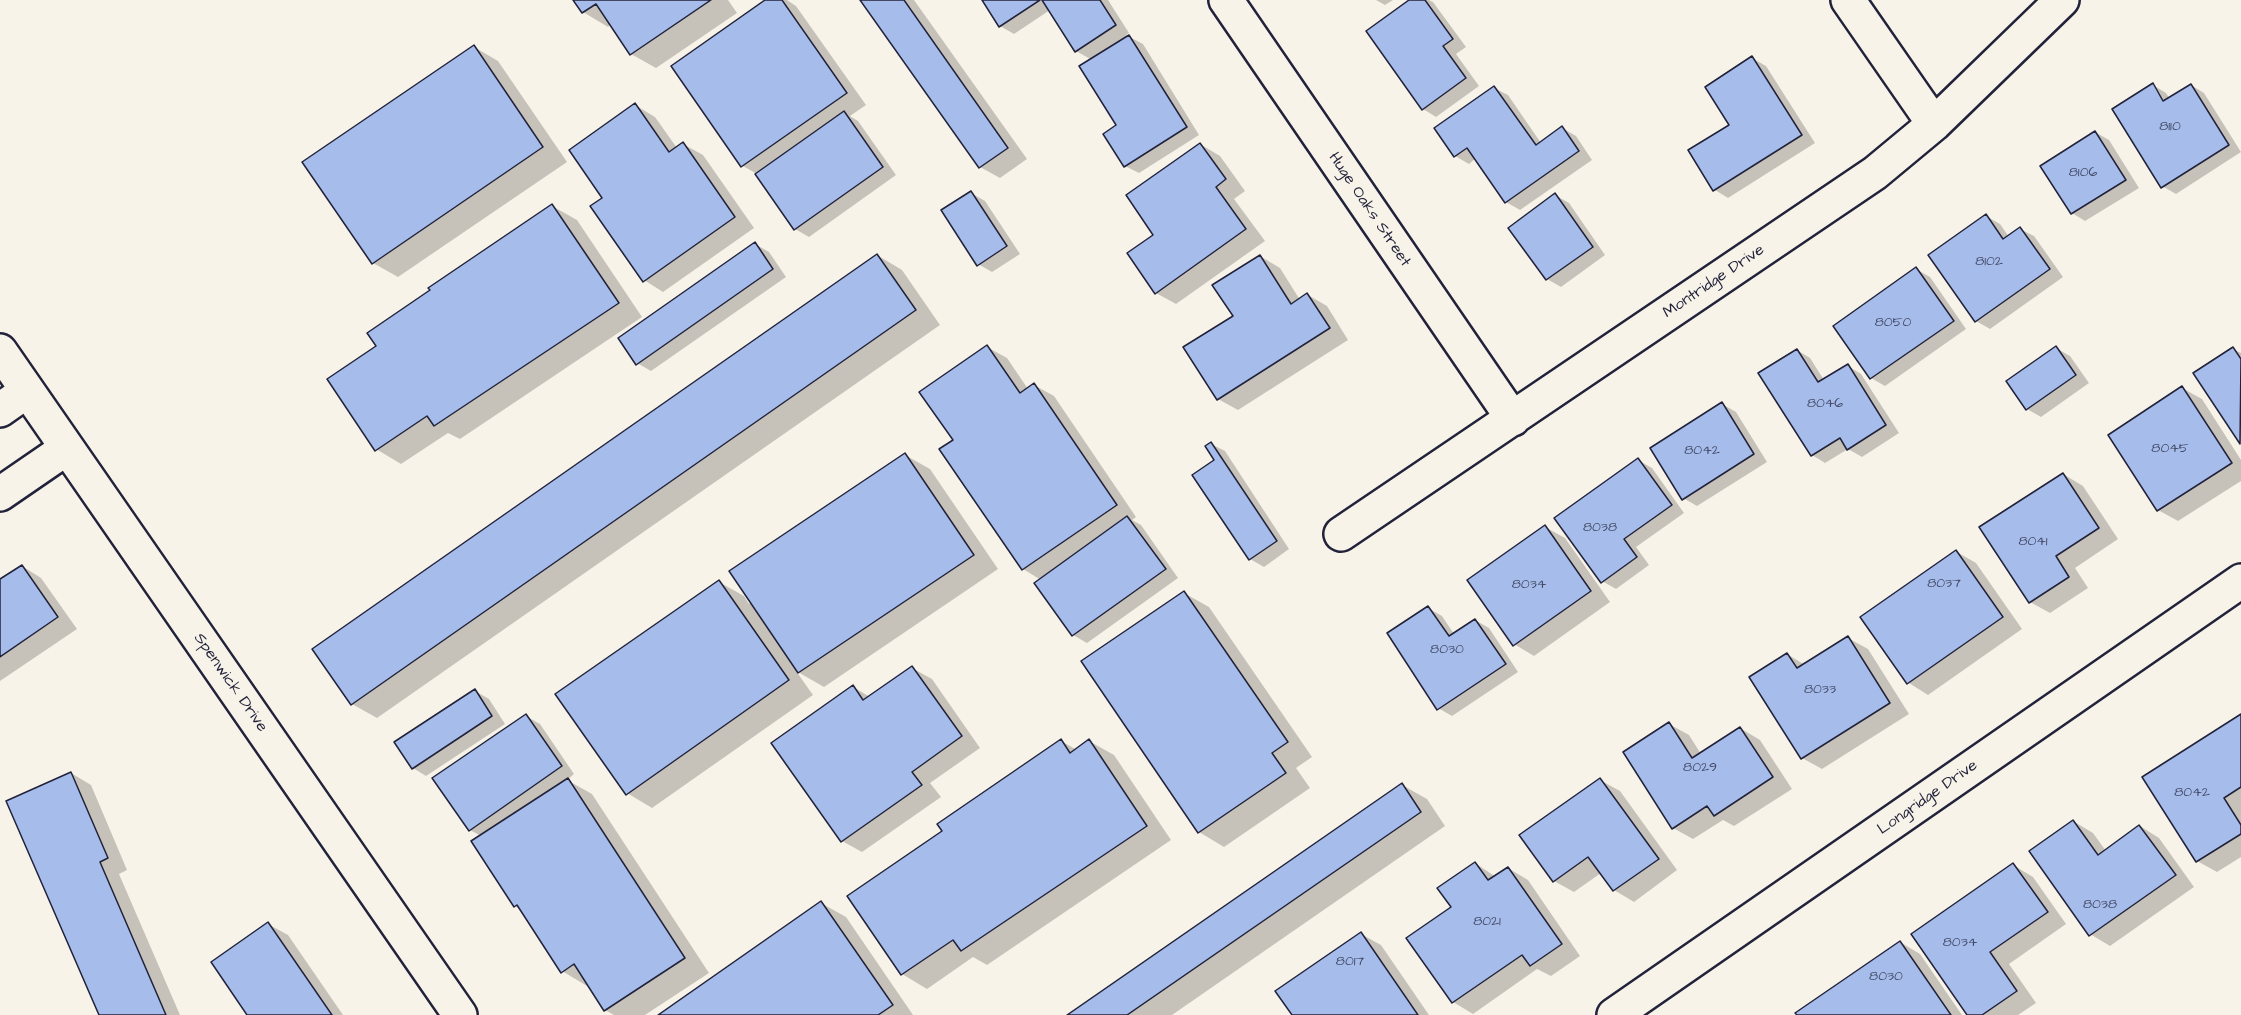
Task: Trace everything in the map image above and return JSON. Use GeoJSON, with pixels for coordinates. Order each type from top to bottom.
{"type":"FeatureCollection","features":[{"type":"Feature","properties":{"kind":"street","name":"Huge Oaks Street"},"geometry":{"type":"LineString","coordinates":[[1226,0],[1513,419]]}},
{"type":"Feature","properties":{"kind":"street"},"geometry":{"type":"LineString","coordinates":[[1848,0],[1934,124]]}},
{"type":"Feature","properties":{"kind":"street","name":"Montridge Drive"},"geometry":{"type":"LineString","coordinates":[[1341,534],[1875,172],[1934,124],[2062,0]]}},
{"type":"Feature","properties":{"kind":"street","name":"Spenwick Drive"},"geometry":{"type":"LineString","coordinates":[[0,351],[460,1015]]}},
{"type":"Feature","properties":{"kind":"street"},"geometry":{"type":"LineString","coordinates":[[0,410],[27,391]]}},
{"type":"Feature","properties":{"kind":"street"},"geometry":{"type":"LineString","coordinates":[[0,494],[67,448]]}},
{"type":"Feature","properties":{"kind":"street","name":"Longridge Drive"},"geometry":{"type":"LineString","coordinates":[[1614,1015],[2241,581]]}},
{"type":"Feature","properties":{"kind":"building"},"geometry":{"type":"Polygon","coordinates":[[[573,0],[711,0],[630,55],[596,4],[582,13],[573,0]]]}},
{"type":"Feature","properties":{"kind":"building"},"geometry":{"type":"Polygon","coordinates":[[[765,0],[782,0],[847,93],[741,167],[671,66],[765,0]]]}},
{"type":"Feature","properties":{"kind":"building"},"geometry":{"type":"Polygon","coordinates":[[[860,0],[904,0],[1008,148],[979,168],[860,0]]]}},
{"type":"Feature","properties":{"kind":"building"},"geometry":{"type":"Polygon","coordinates":[[[982,0],[1040,0],[999,27],[982,0]]]}},
{"type":"Feature","properties":{"kind":"building"},"geometry":{"type":"Polygon","coordinates":[[[1042,0],[1100,0],[1116,25],[1075,52],[1042,0]]]}},
{"type":"Feature","properties":{"kind":"building"},"geometry":{"type":"Polygon","coordinates":[[[1409,0],[1425,0],[1453,39],[1443,46],[1466,78],[1422,110],[1366,31],[1409,0]]]}},
{"type":"Feature","properties":{"kind":"building"},"geometry":{"type":"Polygon","coordinates":[[[1129,35],[1187,127],[1124,167],[1103,134],[1116,125],[1079,66],[1129,35]]]}},
{"type":"Feature","properties":{"kind":"building"},"geometry":{"type":"Polygon","coordinates":[[[474,45],[543,147],[372,264],[302,162],[474,45]]]}},
{"type":"Feature","properties":{"kind":"building"},"geometry":{"type":"Polygon","coordinates":[[[1752,56],[1802,135],[1713,191],[1688,150],[1729,125],[1705,87],[1752,56]]]}},
{"type":"Feature","properties":{"kind":"building"},"geometry":{"type":"Polygon","coordinates":[[[2153,83],[2163,101],[2191,84],[2229,145],[2161,188],[2112,109],[2153,83]]]}},
{"type":"Feature","properties":{"kind":"building"},"geometry":{"type":"Polygon","coordinates":[[[1494,86],[1536,145],[1562,126],[1579,151],[1505,203],[1467,148],[1454,157],[1434,128],[1494,86]]]}},
{"type":"Feature","properties":{"kind":"building"},"geometry":{"type":"Polygon","coordinates":[[[635,103],[669,152],[683,142],[735,217],[643,282],[590,206],[602,198],[569,150],[635,103]]]}},
{"type":"Feature","properties":{"kind":"building"},"geometry":{"type":"Polygon","coordinates":[[[844,111],[883,167],[794,230],[755,174],[844,111]]]}},
{"type":"Feature","properties":{"kind":"building"},"geometry":{"type":"Polygon","coordinates":[[[2095,131],[2126,180],[2071,214],[2040,166],[2095,131]]]}},
{"type":"Feature","properties":{"kind":"building"},"geometry":{"type":"Polygon","coordinates":[[[1200,143],[1226,179],[1216,187],[1246,229],[1155,294],[1127,253],[1153,235],[1126,195],[1200,143]]]}},
{"type":"Feature","properties":{"kind":"building"},"geometry":{"type":"Polygon","coordinates":[[[971,191],[1007,246],[977,266],[941,210],[971,191]]]}},
{"type":"Feature","properties":{"kind":"building"},"geometry":{"type":"Polygon","coordinates":[[[1555,193],[1593,247],[1546,280],[1508,228],[1555,193]]]}},
{"type":"Feature","properties":{"kind":"building"},"geometry":{"type":"Polygon","coordinates":[[[552,204],[619,303],[434,426],[427,416],[375,451],[327,379],[376,346],[367,333],[430,290],[428,288],[552,204]]]}},
{"type":"Feature","properties":{"kind":"building"},"geometry":{"type":"Polygon","coordinates":[[[1986,214],[2003,239],[2020,227],[2050,269],[1975,322],[1928,255],[1986,214]]]}},
{"type":"Feature","properties":{"kind":"building"},"geometry":{"type":"Polygon","coordinates":[[[755,242],[773,269],[636,365],[618,338],[755,242]]]}},
{"type":"Feature","properties":{"kind":"building"},"geometry":{"type":"Polygon","coordinates":[[[877,254],[916,310],[351,705],[312,649],[877,254]]]}},
{"type":"Feature","properties":{"kind":"building"},"geometry":{"type":"Polygon","coordinates":[[[1260,255],[1291,304],[1307,293],[1330,328],[1217,400],[1183,347],[1233,316],[1212,285],[1260,255]]]}},
{"type":"Feature","properties":{"kind":"building"},"geometry":{"type":"Polygon","coordinates":[[[1916,267],[1954,321],[1870,379],[1833,326],[1916,267]]]}},
{"type":"Feature","properties":{"kind":"building"},"geometry":{"type":"Polygon","coordinates":[[[987,345],[1020,393],[1034,383],[1117,505],[1022,570],[939,449],[953,440],[919,392],[987,345]]]}},
{"type":"Feature","properties":{"kind":"building"},"geometry":{"type":"Polygon","coordinates":[[[2056,346],[2076,375],[2026,410],[2006,381],[2056,346]]]}},
{"type":"Feature","properties":{"kind":"building"},"geometry":{"type":"Polygon","coordinates":[[[2233,347],[2241,359],[2240,444],[2193,373],[2233,347]]]}},
{"type":"Feature","properties":{"kind":"building"},"geometry":{"type":"Polygon","coordinates":[[[1797,349],[1818,382],[1848,364],[1886,425],[1847,450],[1840,438],[1811,456],[1758,373],[1797,349]]]}},
{"type":"Feature","properties":{"kind":"building"},"geometry":{"type":"Polygon","coordinates":[[[2182,386],[2232,463],[2157,511],[2108,435],[2182,386]]]}},
{"type":"Feature","properties":{"kind":"building"},"geometry":{"type":"Polygon","coordinates":[[[1722,402],[1754,454],[1682,500],[1650,448],[1722,402]]]}},
{"type":"Feature","properties":{"kind":"building"},"geometry":{"type":"Polygon","coordinates":[[[1211,442],[1277,541],[1249,560],[1192,475],[1214,460],[1205,446],[1211,442]]]}},
{"type":"Feature","properties":{"kind":"building"},"geometry":{"type":"Polygon","coordinates":[[[905,453],[974,555],[798,673],[729,571],[905,453]]]}},
{"type":"Feature","properties":{"kind":"building"},"geometry":{"type":"Polygon","coordinates":[[[1638,458],[1672,505],[1624,539],[1637,557],[1601,583],[1554,518],[1638,458]]]}},
{"type":"Feature","properties":{"kind":"building"},"geometry":{"type":"Polygon","coordinates":[[[2063,473],[2099,528],[2056,556],[2069,577],[2029,603],[1979,527],[2063,473]]]}},
{"type":"Feature","properties":{"kind":"building"},"geometry":{"type":"Polygon","coordinates":[[[1127,516],[1166,569],[1072,636],[1034,583],[1127,516]]]}},
{"type":"Feature","properties":{"kind":"building"},"geometry":{"type":"Polygon","coordinates":[[[1545,525],[1591,591],[1513,646],[1467,580],[1545,525]]]}},
{"type":"Feature","properties":{"kind":"building"},"geometry":{"type":"Polygon","coordinates":[[[1956,550],[2003,617],[1907,684],[1860,617],[1956,550]]]}},
{"type":"Feature","properties":{"kind":"building"},"geometry":{"type":"Polygon","coordinates":[[[22,565],[58,617],[0,657],[0,579],[22,565]]]}},
{"type":"Feature","properties":{"kind":"building"},"geometry":{"type":"Polygon","coordinates":[[[719,580],[789,680],[626,795],[555,694],[719,580]]]}},
{"type":"Feature","properties":{"kind":"building"},"geometry":{"type":"Polygon","coordinates":[[[1184,591],[1288,742],[1272,753],[1286,773],[1198,833],[1081,661],[1184,591]]]}},
{"type":"Feature","properties":{"kind":"building"},"geometry":{"type":"Polygon","coordinates":[[[1428,606],[1449,636],[1475,619],[1506,664],[1437,710],[1387,633],[1428,606]]]}},
{"type":"Feature","properties":{"kind":"building"},"geometry":{"type":"Polygon","coordinates":[[[1848,636],[1890,703],[1801,759],[1749,677],[1787,653],[1797,668],[1848,636]]]}},
{"type":"Feature","properties":{"kind":"building"},"geometry":{"type":"Polygon","coordinates":[[[912,666],[962,736],[912,772],[922,785],[841,842],[771,743],[853,685],[863,700],[912,666]]]}},
{"type":"Feature","properties":{"kind":"building"},"geometry":{"type":"Polygon","coordinates":[[[475,689],[492,716],[412,769],[394,742],[475,689]]]}},
{"type":"Feature","properties":{"kind":"building"},"geometry":{"type":"Polygon","coordinates":[[[526,714],[562,766],[469,831],[432,778],[526,714]]]}},
{"type":"Feature","properties":{"kind":"building"},"geometry":{"type":"Polygon","coordinates":[[[2241,714],[2241,787],[2224,798],[2241,825],[2241,834],[2196,862],[2142,777],[2241,714]]]}},
{"type":"Feature","properties":{"kind":"building"},"geometry":{"type":"Polygon","coordinates":[[[1669,722],[1692,758],[1740,727],[1773,777],[1714,816],[1707,806],[1672,829],[1623,752],[1669,722]]]}},
{"type":"Feature","properties":{"kind":"building"},"geometry":{"type":"Polygon","coordinates":[[[1061,739],[1070,753],[1089,739],[1147,826],[961,951],[953,940],[901,975],[847,896],[942,831],[937,824],[1061,739]]]}},
{"type":"Feature","properties":{"kind":"building"},"geometry":{"type":"Polygon","coordinates":[[[71,772],[108,858],[100,862],[166,1015],[99,1015],[6,801],[71,772]]]}},
{"type":"Feature","properties":{"kind":"building"},"geometry":{"type":"Polygon","coordinates":[[[568,778],[685,958],[604,1011],[574,964],[561,973],[517,905],[514,907],[471,841],[568,778]]]}},
{"type":"Feature","properties":{"kind":"building"},"geometry":{"type":"Polygon","coordinates":[[[1600,778],[1659,859],[1613,891],[1588,857],[1553,882],[1519,835],[1600,778]]]}},
{"type":"Feature","properties":{"kind":"building"},"geometry":{"type":"Polygon","coordinates":[[[1402,783],[1421,812],[1127,1015],[1067,1015],[1402,783]]]}},
{"type":"Feature","properties":{"kind":"building"},"geometry":{"type":"Polygon","coordinates":[[[2073,820],[2098,855],[2139,825],[2176,875],[2089,936],[2029,851],[2073,820]]]}},
{"type":"Feature","properties":{"kind":"building"},"geometry":{"type":"Polygon","coordinates":[[[1475,862],[1488,880],[1508,867],[1562,944],[1530,966],[1522,955],[1452,1003],[1406,938],[1451,907],[1437,888],[1475,862]]]}},
{"type":"Feature","properties":{"kind":"building"},"geometry":{"type":"Polygon","coordinates":[[[2013,863],[2048,912],[1990,952],[2017,991],[1982,1015],[1967,1015],[1911,934],[2013,863]]]}},
{"type":"Feature","properties":{"kind":"building"},"geometry":{"type":"Polygon","coordinates":[[[821,901],[893,1005],[878,1015],[658,1015],[821,901]]]}},
{"type":"Feature","properties":{"kind":"building"},"geometry":{"type":"Polygon","coordinates":[[[268,922],[332,1015],[247,1015],[211,962],[268,922]]]}},
{"type":"Feature","properties":{"kind":"building"},"geometry":{"type":"Polygon","coordinates":[[[1361,932],[1418,1015],[1292,1015],[1275,991],[1361,932]]]}},
{"type":"Feature","properties":{"kind":"building"},"geometry":{"type":"Polygon","coordinates":[[[1900,941],[1951,1015],[1797,1015],[1795,1013],[1900,941]]]}}]}
